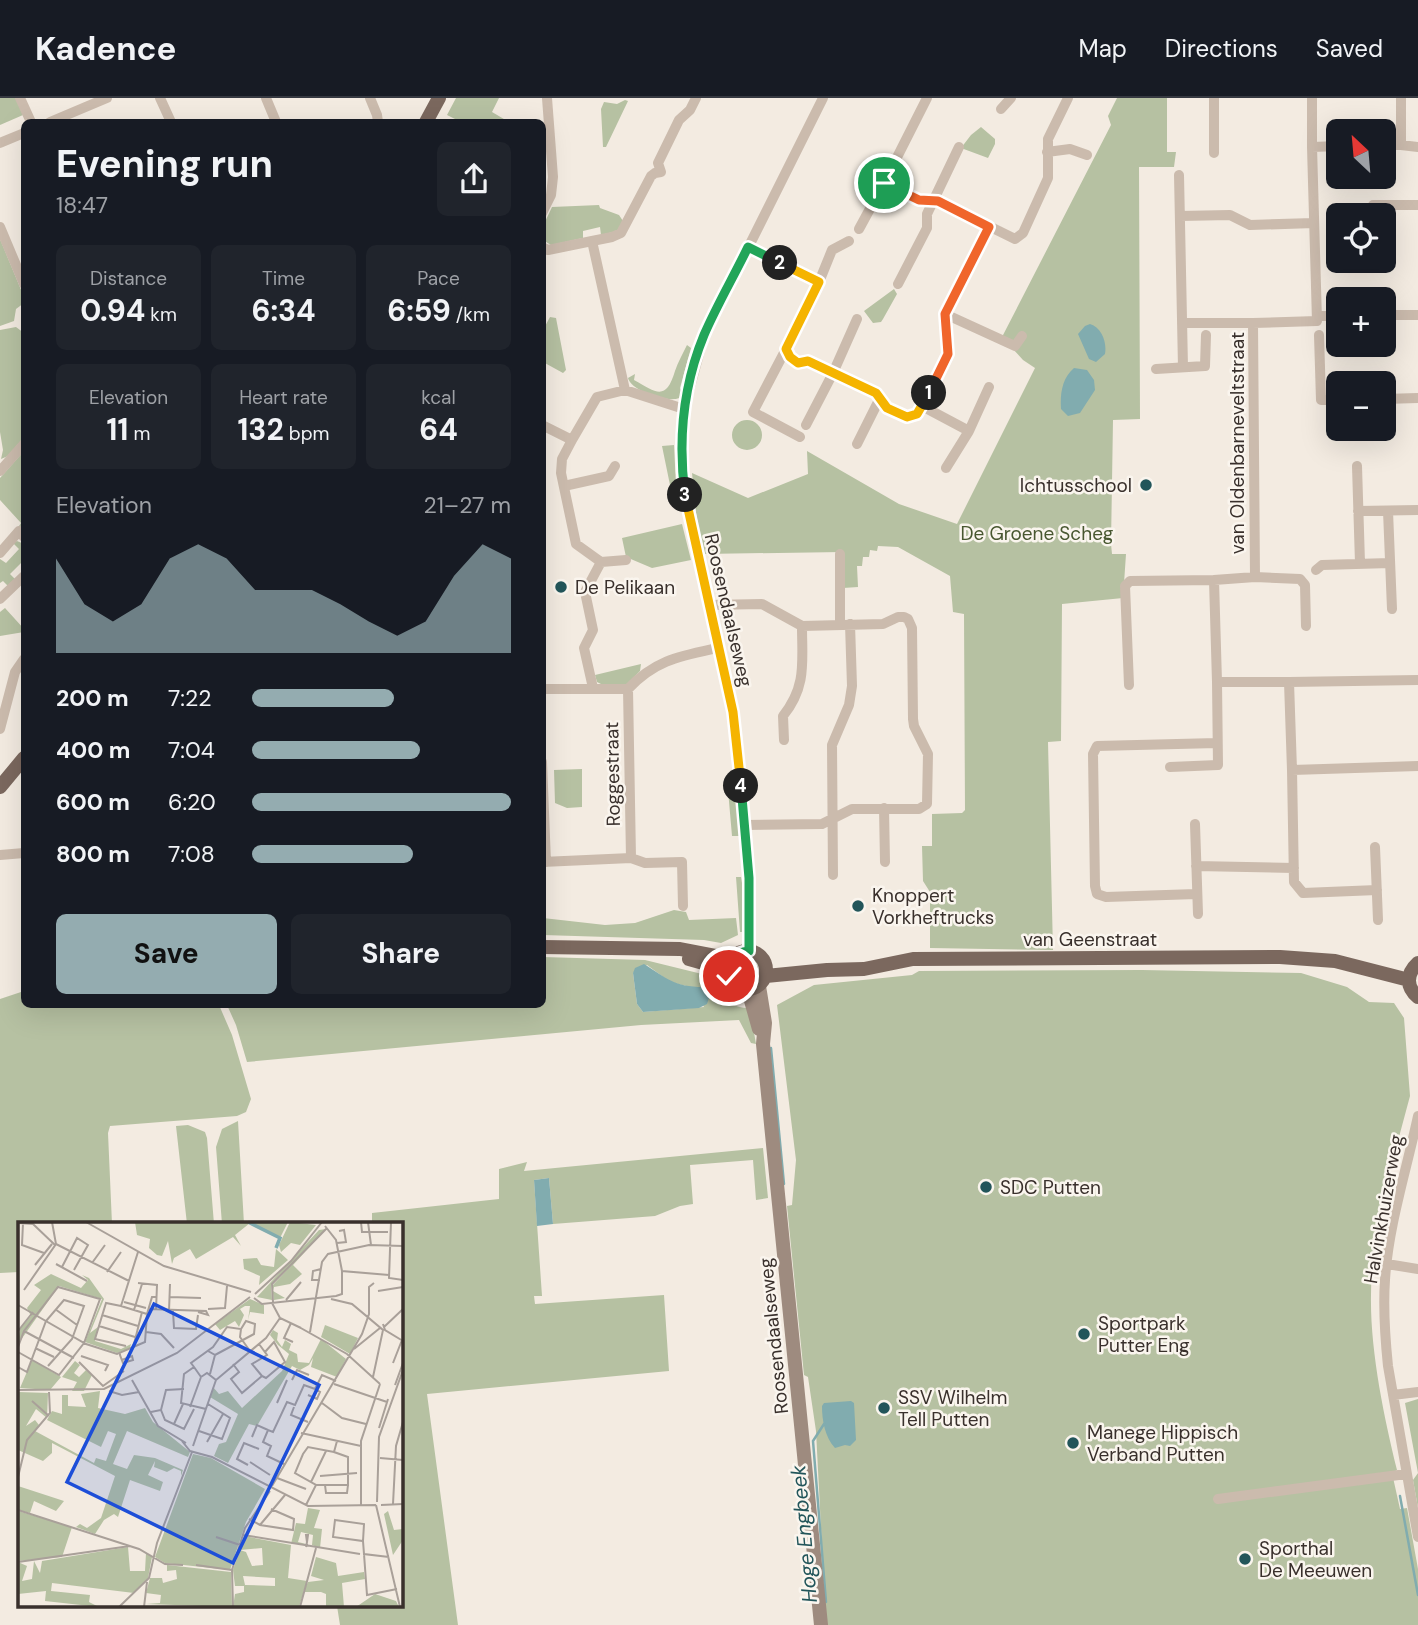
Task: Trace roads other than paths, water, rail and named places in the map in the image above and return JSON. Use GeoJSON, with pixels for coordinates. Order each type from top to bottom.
{"type":"FeatureCollection","features":[{"type":"Feature","properties":{"kind":"main road"},"geometry":{"type":"LineString","coordinates":[[428,119],[439,98]]}},
{"type":"Feature","properties":{"kind":"main road"},"geometry":{"type":"LineString","coordinates":[[0,788],[21,762]]}},
{"type":"Feature","properties":{"kind":"main road"},"geometry":{"type":"LineString","coordinates":[[546,947],[657,950],[730,965]]}},
{"type":"Feature","properties":{"kind":"main road"},"geometry":{"type":"LineString","coordinates":[[749,951],[760,956],[760,979],[734,985],[730,965],[738,953],[749,951]]}},
{"type":"Feature","properties":{"kind":"main road","name":"van Geenstraat"},"geometry":{"type":"LineString","coordinates":[[760,979],[827,970],[864,969],[913,959],[962,958],[1280,957],[1314,958],[1354,966],[1412,971]]}},
{"type":"Feature","properties":{"kind":"main road"},"geometry":{"type":"LineString","coordinates":[[1412,971],[1411,991],[1418,997]]}},
{"type":"Feature","properties":{"kind":"street"},"geometry":{"type":"LineString","coordinates":[[20,98],[30,119]]}},
{"type":"Feature","properties":{"kind":"street"},"geometry":{"type":"LineString","coordinates":[[65,119],[107,98]]}},
{"type":"Feature","properties":{"kind":"street"},"geometry":{"type":"LineString","coordinates":[[160,98],[170,119]]}},
{"type":"Feature","properties":{"kind":"street"},"geometry":{"type":"LineString","coordinates":[[266,98],[275,119]]}},
{"type":"Feature","properties":{"kind":"street"},"geometry":{"type":"LineString","coordinates":[[370,98],[378,119]]}},
{"type":"Feature","properties":{"kind":"street"},"geometry":{"type":"LineString","coordinates":[[546,205],[551,195],[553,177],[547,98]]}},
{"type":"Feature","properties":{"kind":"street"},"geometry":{"type":"LineString","coordinates":[[546,249],[612,237],[624,230],[651,176],[661,172],[657,163],[679,120],[690,110],[696,98]]}},
{"type":"Feature","properties":{"kind":"street","name":"Roosendaalseweg"},"geometry":{"type":"LineString","coordinates":[[749,951],[750,889],[736,729],[690,520],[681,443],[684,410],[704,336],[823,98]]}},
{"type":"Feature","properties":{"kind":"street"},"geometry":{"type":"LineString","coordinates":[[859,229],[927,98]]}},
{"type":"Feature","properties":{"kind":"street"},"geometry":{"type":"LineString","coordinates":[[1001,109],[1011,98]]}},
{"type":"Feature","properties":{"kind":"street"},"geometry":{"type":"LineString","coordinates":[[884,183],[919,200],[933,200],[1014,239],[1023,233],[1048,178],[1047,152],[1050,135],[1068,98]]}},
{"type":"Feature","properties":{"kind":"street"},"geometry":{"type":"LineString","coordinates":[[1214,98],[1214,153]]}},
{"type":"Feature","properties":{"kind":"street"},"geometry":{"type":"LineString","coordinates":[[1312,98],[1317,316]]}},
{"type":"Feature","properties":{"kind":"street"},"geometry":{"type":"LineString","coordinates":[[1401,98],[1401,145]]}},
{"type":"Feature","properties":{"kind":"street"},"geometry":{"type":"LineString","coordinates":[[0,143],[21,134]]}},
{"type":"Feature","properties":{"kind":"street"},"geometry":{"type":"LineString","coordinates":[[1396,145],[1418,147]]}},
{"type":"Feature","properties":{"kind":"street"},"geometry":{"type":"LineString","coordinates":[[1312,147],[1326,146]]}},
{"type":"Feature","properties":{"kind":"street"},"geometry":{"type":"LineString","coordinates":[[898,284],[927,228],[927,214],[959,147]]}},
{"type":"Feature","properties":{"kind":"street"},"geometry":{"type":"LineString","coordinates":[[1047,152],[1070,149],[1087,155]]}},
{"type":"Feature","properties":{"kind":"street"},"geometry":{"type":"LineString","coordinates":[[1179,175],[1183,367]]}},
{"type":"Feature","properties":{"kind":"street"},"geometry":{"type":"LineString","coordinates":[[1396,205],[1418,205]]}},
{"type":"Feature","properties":{"kind":"street"},"geometry":{"type":"LineString","coordinates":[[1180,216],[1230,215],[1251,225],[1314,223]]}},
{"type":"Feature","properties":{"kind":"street"},"geometry":{"type":"LineString","coordinates":[[0,227],[21,277]]}},
{"type":"Feature","properties":{"kind":"street"},"geometry":{"type":"LineString","coordinates":[[786,349],[790,357],[798,363],[808,361],[876,393],[887,408],[907,417],[917,414],[948,354],[945,314],[989,227]]}},
{"type":"Feature","properties":{"kind":"street"},"geometry":{"type":"LineString","coordinates":[[592,241],[625,390]]}},
{"type":"Feature","properties":{"kind":"street"},"geometry":{"type":"LineString","coordinates":[[800,437],[753,412],[819,282],[832,250],[849,242]]}},
{"type":"Feature","properties":{"kind":"street"},"geometry":{"type":"LineString","coordinates":[[748,247],[819,282]]}},
{"type":"Feature","properties":{"kind":"street"},"geometry":{"type":"LineString","coordinates":[[945,314],[1015,346],[1022,336]]}},
{"type":"Feature","properties":{"kind":"street"},"geometry":{"type":"LineString","coordinates":[[1396,315],[1418,314]]}},
{"type":"Feature","properties":{"kind":"street","name":"van Oldenbarneveltstraat"},"geometry":{"type":"LineString","coordinates":[[1129,685],[1125,586],[1129,581],[1255,577],[1253,323],[1317,321],[1317,316],[1326,316]]}},
{"type":"Feature","properties":{"kind":"street"},"geometry":{"type":"LineString","coordinates":[[806,425],[857,318]]}},
{"type":"Feature","properties":{"kind":"street"},"geometry":{"type":"LineString","coordinates":[[1182,323],[1253,323]]}},
{"type":"Feature","properties":{"kind":"street"},"geometry":{"type":"LineString","coordinates":[[1156,369],[1205,366],[1206,335]]}},
{"type":"Feature","properties":{"kind":"street"},"geometry":{"type":"LineString","coordinates":[[1319,335],[1321,400],[1326,400]]}},
{"type":"Feature","properties":{"kind":"street"},"geometry":{"type":"LineString","coordinates":[[946,468],[969,430],[989,387]]}},
{"type":"Feature","properties":{"kind":"street"},"geometry":{"type":"LineString","coordinates":[[626,560],[601,562],[576,544],[560,466],[597,397],[625,390],[684,410]]}},
{"type":"Feature","properties":{"kind":"street"},"geometry":{"type":"LineString","coordinates":[[857,444],[880,398]]}},
{"type":"Feature","properties":{"kind":"street"},"geometry":{"type":"LineString","coordinates":[[1396,399],[1418,398]]}},
{"type":"Feature","properties":{"kind":"street"},"geometry":{"type":"LineString","coordinates":[[922,406],[969,430]]}},
{"type":"Feature","properties":{"kind":"street"},"geometry":{"type":"LineString","coordinates":[[546,427],[572,440]]}},
{"type":"Feature","properties":{"kind":"street"},"geometry":{"type":"LineString","coordinates":[[0,471],[21,446]]}},
{"type":"Feature","properties":{"kind":"street"},"geometry":{"type":"LineString","coordinates":[[564,486],[609,477],[615,466]]}},
{"type":"Feature","properties":{"kind":"street"},"geometry":{"type":"LineString","coordinates":[[1357,466],[1360,563]]}},
{"type":"Feature","properties":{"kind":"street"},"geometry":{"type":"LineString","coordinates":[[1359,511],[1418,510]]}},
{"type":"Feature","properties":{"kind":"street"},"geometry":{"type":"LineString","coordinates":[[1388,511],[1392,609]]}},
{"type":"Feature","properties":{"kind":"street"},"geometry":{"type":"LineString","coordinates":[[0,553],[19,531],[21,533]]}},
{"type":"Feature","properties":{"kind":"street"},"geometry":{"type":"LineString","coordinates":[[833,875],[832,745],[849,705],[852,686],[840,554]]}},
{"type":"Feature","properties":{"kind":"street"},"geometry":{"type":"LineString","coordinates":[[593,688],[584,648],[593,630],[585,592],[601,562]]}},
{"type":"Feature","properties":{"kind":"street"},"geometry":{"type":"LineString","coordinates":[[1306,625],[1305,585],[1309,576],[1322,565],[1390,563]]}},
{"type":"Feature","properties":{"kind":"street"},"geometry":{"type":"LineString","coordinates":[[1255,577],[1309,576]]}},
{"type":"Feature","properties":{"kind":"street"},"geometry":{"type":"LineString","coordinates":[[0,599],[21,579]]}},
{"type":"Feature","properties":{"kind":"street","name":"van Oldenbarneveltstraat"},"geometry":{"type":"LineString","coordinates":[[1214,580],[1217,743]]}},
{"type":"Feature","properties":{"kind":"street"},"geometry":{"type":"LineString","coordinates":[[709,605],[762,604],[802,626],[883,624],[904,617],[912,628],[913,719],[928,754],[927,804],[919,809],[849,810],[822,824],[744,825]]}},
{"type":"Feature","properties":{"kind":"street"},"geometry":{"type":"LineString","coordinates":[[784,740],[783,716],[794,702],[802,676],[802,626]]}},
{"type":"Feature","properties":{"kind":"street"},"geometry":{"type":"LineString","coordinates":[[546,689],[628,689],[642,675],[661,663],[717,648]]}},
{"type":"Feature","properties":{"kind":"street"},"geometry":{"type":"LineString","coordinates":[[0,729],[16,672],[21,665]]}},
{"type":"Feature","properties":{"kind":"street"},"geometry":{"type":"LineString","coordinates":[[1217,682],[1418,680]]}},
{"type":"Feature","properties":{"kind":"street"},"geometry":{"type":"LineString","coordinates":[[1289,682],[1294,882],[1303,893],[1377,890]]}},
{"type":"Feature","properties":{"kind":"street","name":"Roggestraat"},"geometry":{"type":"LineString","coordinates":[[628,689],[631,858]]}},
{"type":"Feature","properties":{"kind":"street"},"geometry":{"type":"LineString","coordinates":[[1170,767],[1218,765],[1217,743],[1097,746],[1093,754],[1095,886],[1097,894],[1106,897],[1196,894]]}},
{"type":"Feature","properties":{"kind":"street"},"geometry":{"type":"LineString","coordinates":[[1292,770],[1418,766]]}},
{"type":"Feature","properties":{"kind":"street"},"geometry":{"type":"LineString","coordinates":[[884,808],[885,862]]}},
{"type":"Feature","properties":{"kind":"street"},"geometry":{"type":"LineString","coordinates":[[1195,824],[1198,914]]}},
{"type":"Feature","properties":{"kind":"street"},"geometry":{"type":"LineString","coordinates":[[1375,847],[1378,920]]}},
{"type":"Feature","properties":{"kind":"street"},"geometry":{"type":"LineString","coordinates":[[0,855],[21,853]]}},
{"type":"Feature","properties":{"kind":"street"},"geometry":{"type":"LineString","coordinates":[[546,862],[631,858],[645,863],[682,862],[684,906]]}},
{"type":"Feature","properties":{"kind":"street"},"geometry":{"type":"LineString","coordinates":[[1196,866],[1294,868]]}},
{"type":"Feature","properties":{"kind":"street","name":"Roosendaalseweg"},"geometry":{"type":"LineString","coordinates":[[760,979],[763,1044],[821,1625]]}},
{"type":"Feature","properties":{"kind":"street","name":"Halvinkhuizerweg"},"geometry":{"type":"LineString","coordinates":[[1418,1116],[1387,1264],[1385,1337],[1418,1536]]}},
{"type":"Feature","properties":{"kind":"street"},"geometry":{"type":"LineString","coordinates":[[1387,1264],[1418,1269]]}},
{"type":"Feature","properties":{"kind":"street"},"geometry":{"type":"LineString","coordinates":[[1393,1395],[1418,1392]]}},
{"type":"Feature","properties":{"kind":"street"},"geometry":{"type":"LineString","coordinates":[[1218,1499],[1406,1474]]}},
{"type":"Feature","properties":{"kind":"water"},"geometry":{"type":"Polygon","coordinates":[[[1090,324],[1101,332],[1105,345],[1105,354],[1096,362],[1089,359],[1078,334],[1090,324]]]}},
{"type":"Feature","properties":{"kind":"water"},"geometry":{"type":"Polygon","coordinates":[[[1074,368],[1087,370],[1094,380],[1095,390],[1080,413],[1068,416],[1061,409],[1062,392],[1064,381],[1074,368]]]}},
{"type":"Feature","properties":{"kind":"water"},"geometry":{"type":"Polygon","coordinates":[[[644,964],[678,983],[703,987],[710,995],[707,1004],[699,1008],[643,1012],[637,1004],[633,973],[635,968],[644,964]]]}},
{"type":"Feature","properties":{"kind":"water"},"geometry":{"type":"Polygon","coordinates":[[[549,1178],[553,1224],[537,1226],[534,1180],[549,1178]]]}},
{"type":"Feature","properties":{"kind":"water"},"geometry":{"type":"Polygon","coordinates":[[[824,1403],[854,1403],[856,1440],[850,1446],[835,1448],[825,1428],[822,1406],[824,1403]]]}},
{"type":"Feature","properties":{"kind":"waterway","name":"Hoge Engbeek"},"geometry":{"type":"LineString","coordinates":[[771,1048],[784,1184]]}},
{"type":"Feature","properties":{"kind":"waterway","name":"Hoge Engbeek"},"geometry":{"type":"LineString","coordinates":[[824,1424],[813,1441],[826,1602]]}},
{"type":"Feature","properties":{"kind":"waterway"},"geometry":{"type":"LineString","coordinates":[[1400,1496],[1418,1595]]}},
{"type":"Feature","properties":{"kind":"place","name":"Ichtusschool"},"geometry":{"type":"Point","coordinates":[1146,485]}},
{"type":"Feature","properties":{"kind":"place","name":"De Pelikaan"},"geometry":{"type":"Point","coordinates":[561,587]}},
{"type":"Feature","properties":{"kind":"place","name":"Knoppert Vorkheftrucks"},"geometry":{"type":"Point","coordinates":[858,906]}},
{"type":"Feature","properties":{"kind":"place","name":"SDC Putten"},"geometry":{"type":"Point","coordinates":[986,1187]}},
{"type":"Feature","properties":{"kind":"place","name":"Sportpark Putter Eng"},"geometry":{"type":"Point","coordinates":[1084,1334]}},
{"type":"Feature","properties":{"kind":"place","name":"SSV Wilhelm Tell Putten"},"geometry":{"type":"Point","coordinates":[884,1408]}},
{"type":"Feature","properties":{"kind":"place","name":"Manege Hippisch Verband Putten"},"geometry":{"type":"Point","coordinates":[1073,1443]}},
{"type":"Feature","properties":{"kind":"place","name":"Sporthal De Meeuwen"},"geometry":{"type":"Point","coordinates":[1245,1559]}},
{"type":"Feature","properties":{"kind":"park label","name":"De Groene Scheg"},"geometry":{"type":"Point","coordinates":[1037,533]}}]}
